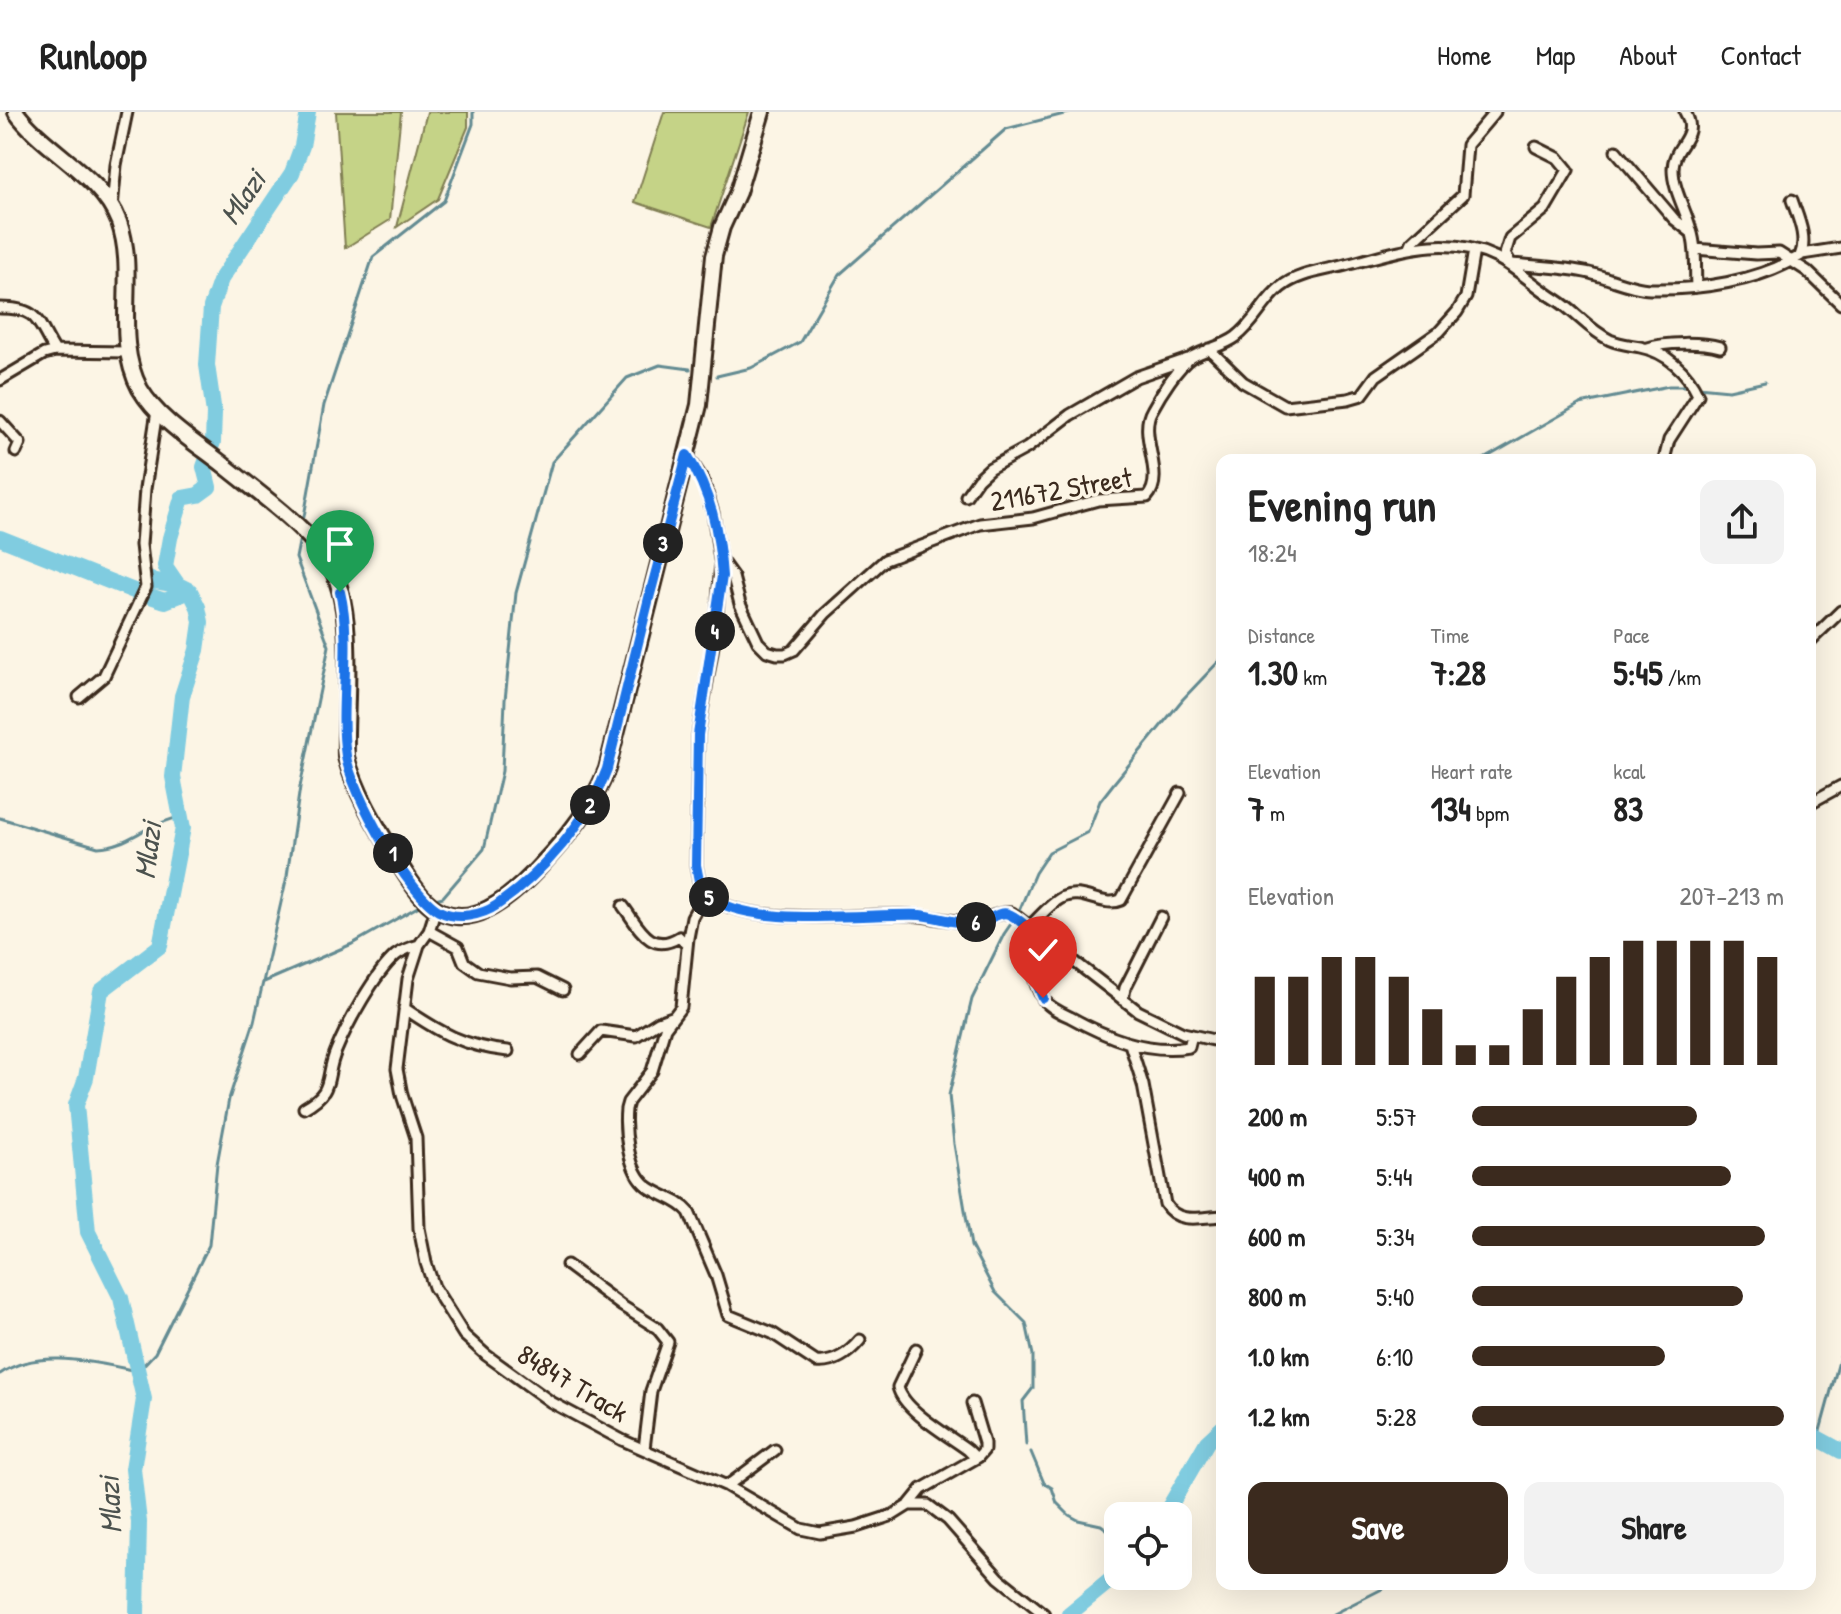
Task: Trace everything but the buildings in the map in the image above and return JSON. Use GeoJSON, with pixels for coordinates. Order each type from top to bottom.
{"type":"FeatureCollection","features":[{"type":"Feature","properties":{"kind":"street"},"geometry":{"type":"LineString","coordinates":[[16,112],[38,138],[89,181],[112,208],[122,231],[125,248],[128,352],[139,387],[169,422],[280,511],[321,550],[333,572],[345,610],[346,757],[352,779],[372,821],[407,878],[426,902],[448,915],[479,914],[508,897],[564,841],[599,791],[699,405],[711,272],[762,112]]}},
{"type":"Feature","properties":{"kind":"street"},"geometry":{"type":"LineString","coordinates":[[112,208],[116,165],[127,112]]}},
{"type":"Feature","properties":{"kind":"street"},"geometry":{"type":"LineString","coordinates":[[1409,249],[1412,242],[1463,195],[1467,145],[1495,112]]}},
{"type":"Feature","properties":{"kind":"street"},"geometry":{"type":"LineString","coordinates":[[1685,112],[1691,130],[1676,154],[1673,170],[1692,233],[1696,287]]}},
{"type":"Feature","properties":{"kind":"street"},"geometry":{"type":"LineString","coordinates":[[1536,147],[1558,158],[1568,170],[1545,209],[1510,238],[1505,254],[1510,265],[1607,339],[1648,348],[1678,367],[1698,395],[1669,440],[1666,454]]}},
{"type":"Feature","properties":{"kind":"street"},"geometry":{"type":"LineString","coordinates":[[1616,151],[1674,219],[1692,233]]}},
{"type":"Feature","properties":{"kind":"street"},"geometry":{"type":"LineString","coordinates":[[1792,200],[1803,234],[1802,254]]}},
{"type":"Feature","properties":{"kind":"street","name":"211672 Street"},"geometry":{"type":"LineString","coordinates":[[720,555],[733,577],[740,604],[758,642],[767,651],[785,654],[794,650],[825,614],[885,560],[980,524],[1033,518],[1098,500],[1147,497],[1152,493],[1155,473],[1147,433],[1149,414],[1167,385],[1190,358],[1235,338],[1256,319],[1281,286],[1297,277],[1446,243],[1474,250],[1510,265]]}},
{"type":"Feature","properties":{"kind":"street"},"geometry":{"type":"LineString","coordinates":[[1510,265],[1585,272],[1646,289],[1696,287],[1734,281],[1792,261],[1802,254],[1841,248]]}},
{"type":"Feature","properties":{"kind":"street"},"geometry":{"type":"LineString","coordinates":[[1695,249],[1779,253],[1827,288],[1841,304]]}},
{"type":"Feature","properties":{"kind":"street"},"geometry":{"type":"LineString","coordinates":[[1209,349],[1243,382],[1285,406],[1362,395],[1376,376],[1439,332],[1457,312],[1466,297],[1474,250]]}},
{"type":"Feature","properties":{"kind":"street"},"geometry":{"type":"LineString","coordinates":[[0,308],[20,308],[29,312],[39,322],[55,351]]}},
{"type":"Feature","properties":{"kind":"street"},"geometry":{"type":"LineString","coordinates":[[1648,348],[1704,343],[1720,347]]}},
{"type":"Feature","properties":{"kind":"street"},"geometry":{"type":"LineString","coordinates":[[0,380],[44,354],[55,351],[128,352]]}},
{"type":"Feature","properties":{"kind":"street"},"geometry":{"type":"LineString","coordinates":[[966,496],[990,468],[1027,448],[1070,415],[1136,377],[1190,358]]}},
{"type":"Feature","properties":{"kind":"street"},"geometry":{"type":"LineString","coordinates":[[79,697],[104,676],[146,587],[141,545],[145,489],[157,411]]}},
{"type":"Feature","properties":{"kind":"street"},"geometry":{"type":"LineString","coordinates":[[0,421],[20,443],[16,452]]}},
{"type":"Feature","properties":{"kind":"street"},"geometry":{"type":"LineString","coordinates":[[687,455],[703,480],[713,513],[720,555],[720,596],[698,735],[696,865],[700,886],[709,898]]}},
{"type":"Feature","properties":{"kind":"street"},"geometry":{"type":"LineString","coordinates":[[1816,635],[1841,611]]}},
{"type":"Feature","properties":{"kind":"street"},"geometry":{"type":"LineString","coordinates":[[1816,800],[1841,786]]}},
{"type":"Feature","properties":{"kind":"street"},"geometry":{"type":"LineString","coordinates":[[1028,928],[1058,900],[1068,895],[1112,903],[1121,900],[1180,793]]}},
{"type":"Feature","properties":{"kind":"street"},"geometry":{"type":"LineString","coordinates":[[860,1340],[840,1357],[824,1363],[816,1362],[772,1333],[728,1315],[716,1275],[692,1217],[683,1205],[646,1186],[640,1179],[631,1154],[625,1117],[628,1102],[652,1071],[665,1028],[681,1007],[692,917],[701,901],[709,896],[730,908],[789,915],[913,915],[974,923],[1007,912],[1151,1019],[1216,1041]]}},
{"type":"Feature","properties":{"kind":"street"},"geometry":{"type":"LineString","coordinates":[[623,906],[653,942],[661,945],[679,937],[687,945]]}},
{"type":"Feature","properties":{"kind":"street","name":"84847 Track"},"geometry":{"type":"LineString","coordinates":[[436,909],[429,931],[419,945],[408,979],[397,1069],[418,1150],[419,1228],[434,1287],[464,1335],[486,1355],[551,1402],[727,1486],[801,1529],[820,1533],[886,1518],[909,1505],[922,1489],[973,1459]]}},
{"type":"Feature","properties":{"kind":"street"},"geometry":{"type":"LineString","coordinates":[[1123,1000],[1125,988],[1161,917]]}},
{"type":"Feature","properties":{"kind":"street"},"geometry":{"type":"LineString","coordinates":[[1028,928],[1034,976],[1047,1004],[1094,1030],[1130,1044],[1185,1048],[1191,1046],[1192,1035]]}},
{"type":"Feature","properties":{"kind":"street"},"geometry":{"type":"LineString","coordinates":[[429,931],[458,947],[464,962],[478,972],[510,978],[537,977],[563,990]]}},
{"type":"Feature","properties":{"kind":"street"},"geometry":{"type":"LineString","coordinates":[[304,1108],[323,1096],[327,1089],[334,1055],[370,990],[393,958],[419,945]]}},
{"type":"Feature","properties":{"kind":"street"},"geometry":{"type":"LineString","coordinates":[[404,1008],[448,1036],[478,1048],[508,1051]]}},
{"type":"Feature","properties":{"kind":"street"},"geometry":{"type":"LineString","coordinates":[[580,1054],[601,1031],[636,1036],[658,1022],[673,1017]]}},
{"type":"Feature","properties":{"kind":"street"},"geometry":{"type":"LineString","coordinates":[[1130,1044],[1143,1085],[1160,1187],[1167,1209],[1182,1218],[1216,1216]]}},
{"type":"Feature","properties":{"kind":"street"},"geometry":{"type":"LineString","coordinates":[[567,1265],[657,1328],[668,1342],[651,1391],[644,1449]]}},
{"type":"Feature","properties":{"kind":"street"},"geometry":{"type":"LineString","coordinates":[[916,1349],[898,1387],[900,1393],[913,1409],[968,1450],[973,1459],[982,1454],[985,1447],[972,1403]]}},
{"type":"Feature","properties":{"kind":"street"},"geometry":{"type":"LineString","coordinates":[[727,1486],[775,1450]]}},
{"type":"Feature","properties":{"kind":"street"},"geometry":{"type":"LineString","coordinates":[[909,1505],[928,1505],[936,1509],[999,1578],[1040,1610]]}},
{"type":"Feature","properties":{"kind":"green space"},"geometry":{"type":"Polygon","coordinates":[[[336,112],[401,112],[390,220],[345,248],[336,112]]]}},
{"type":"Feature","properties":{"kind":"green space"},"geometry":{"type":"Polygon","coordinates":[[[427,112],[468,112],[468,127],[438,199],[397,227],[427,112]]]}},
{"type":"Feature","properties":{"kind":"green space"},"geometry":{"type":"Polygon","coordinates":[[[664,112],[749,112],[711,227],[635,202],[664,112]]]}},
{"type":"Feature","properties":{"kind":"waterway","name":"Mlazi"},"geometry":{"type":"LineString","coordinates":[[137,1614],[139,1522],[133,1469],[144,1399],[121,1298],[88,1232],[76,1105],[86,1078],[101,991],[160,946],[183,828],[173,777],[182,696],[197,650],[201,622],[190,591],[178,585],[165,566],[182,498],[198,495],[209,487],[204,467],[213,442],[214,413],[207,365],[211,307],[221,279],[292,173],[302,146],[308,112]]}},
{"type":"Feature","properties":{"kind":"waterway"},"geometry":{"type":"LineString","coordinates":[[303,522],[324,405],[373,257],[444,201],[473,124],[473,112]]}},
{"type":"Feature","properties":{"kind":"waterway"},"geometry":{"type":"LineString","coordinates":[[717,376],[751,368],[800,342],[839,275],[1006,129],[1072,112]]}},
{"type":"Feature","properties":{"kind":"waterway"},"geometry":{"type":"LineString","coordinates":[[435,899],[443,897],[484,849],[502,771],[505,700],[516,593],[552,462],[627,378],[660,365],[690,369]]}},
{"type":"Feature","properties":{"kind":"waterway"},"geometry":{"type":"LineString","coordinates":[[1698,387],[1729,390],[1765,382]]}},
{"type":"Feature","properties":{"kind":"waterway"},"geometry":{"type":"LineString","coordinates":[[1492,454],[1580,404],[1669,386],[1690,386]]}},
{"type":"Feature","properties":{"kind":"waterway"},"geometry":{"type":"LineString","coordinates":[[0,538],[139,593]]}},
{"type":"Feature","properties":{"kind":"waterway"},"geometry":{"type":"LineString","coordinates":[[0,1374],[15,1366],[49,1359],[86,1361],[138,1371],[155,1353],[209,1245],[217,1164],[229,1099],[254,1022],[287,876],[300,787],[329,646],[296,558],[300,538]]}},
{"type":"Feature","properties":{"kind":"waterway"},"geometry":{"type":"LineString","coordinates":[[150,580],[178,585]]}},
{"type":"Feature","properties":{"kind":"waterway"},"geometry":{"type":"LineString","coordinates":[[147,595],[165,601],[190,591]]}},
{"type":"Feature","properties":{"kind":"waterway"},"geometry":{"type":"LineString","coordinates":[[1019,911],[1035,873],[1049,852],[1088,832],[1100,801],[1183,699],[1216,664]]}},
{"type":"Feature","properties":{"kind":"waterway"},"geometry":{"type":"LineString","coordinates":[[0,818],[98,847],[117,844],[181,816]]}},
{"type":"Feature","properties":{"kind":"waterway"},"geometry":{"type":"LineString","coordinates":[[264,982],[352,944],[421,905]]}},
{"type":"Feature","properties":{"kind":"waterway"},"geometry":{"type":"LineString","coordinates":[[1015,918],[972,999],[949,1095],[971,1246],[995,1292],[1026,1323],[1033,1355],[1033,1388],[1023,1401],[1026,1445]]}},
{"type":"Feature","properties":{"kind":"waterway"},"geometry":{"type":"LineString","coordinates":[[1818,1438],[1841,1354]]}},
{"type":"Feature","properties":{"kind":"waterway","name":"Mlazi"},"geometry":{"type":"LineString","coordinates":[[1172,1502],[1207,1442],[1216,1434]]}},
{"type":"Feature","properties":{"kind":"waterway","name":"Mlazi"},"geometry":{"type":"LineString","coordinates":[[1816,1437],[1841,1451]]}},
{"type":"Feature","properties":{"kind":"waterway"},"geometry":{"type":"LineString","coordinates":[[1031,1452],[1044,1483],[1052,1488],[1057,1503],[1078,1520],[1104,1527]]}},
{"type":"Feature","properties":{"kind":"waterway","name":"Mlazi"},"geometry":{"type":"LineString","coordinates":[[1069,1614],[1104,1585]]}},
{"type":"Feature","properties":{"kind":"waterway"},"geometry":{"type":"LineString","coordinates":[[1333,1614],[1380,1590]]}},
{"type":"Feature","properties":{"kind":"route"},"geometry":{"type":"LineString","coordinates":[[340,592],[345,610],[347,645],[346,757],[361,800],[407,878],[426,902],[448,915],[466,916],[490,910],[519,888],[564,841],[599,791],[687,455],[703,480],[713,513],[721,552],[722,576],[698,735],[695,850],[702,891],[730,908],[789,915],[839,917],[896,914],[974,923],[1002,913],[1012,913],[1028,928],[1030,958],[1043,998]]}}]}
